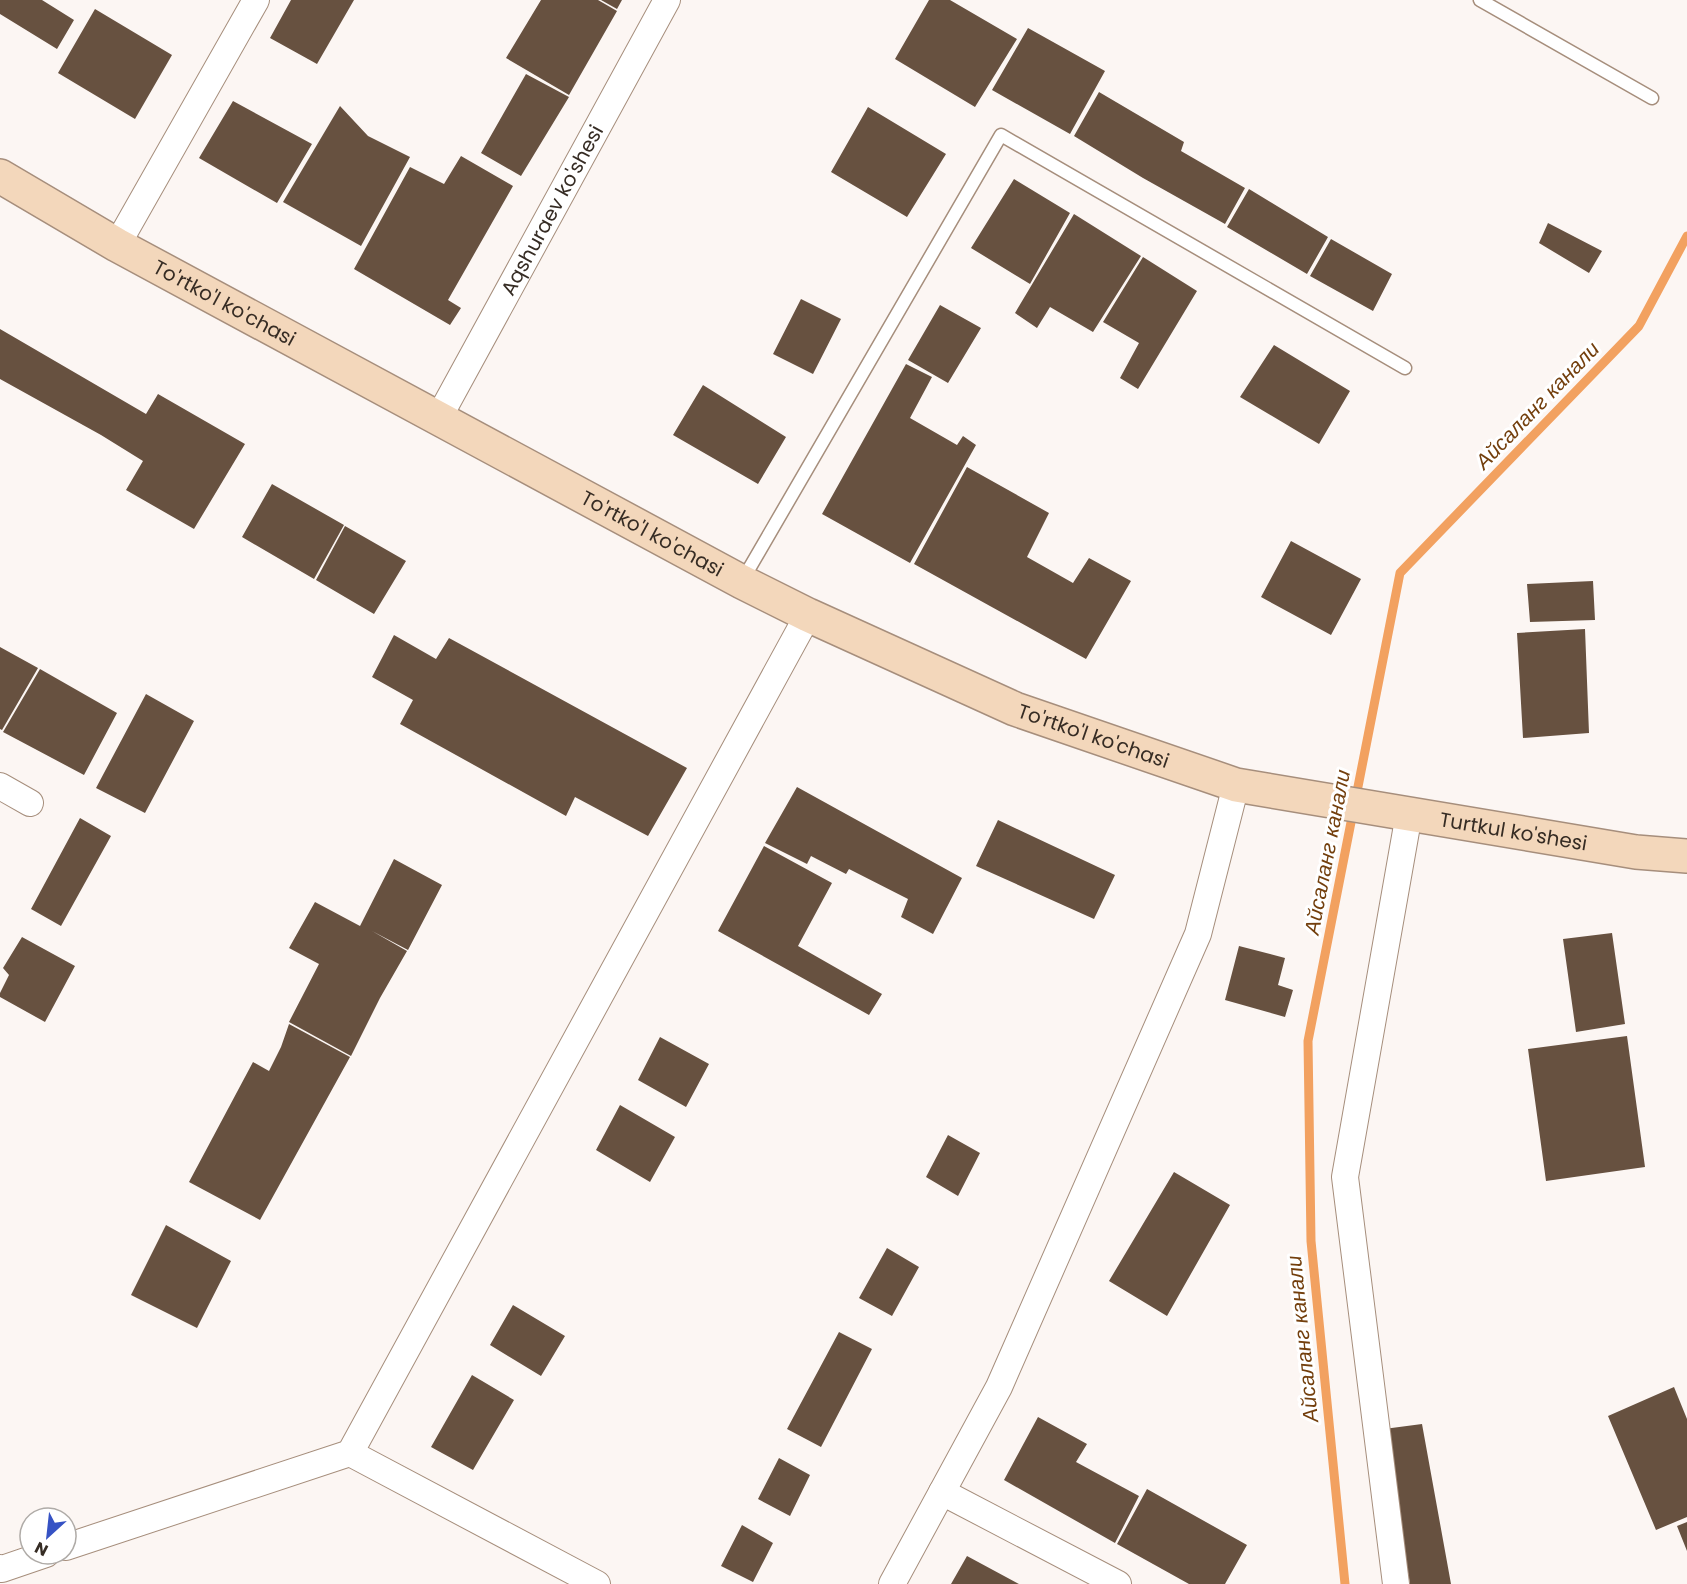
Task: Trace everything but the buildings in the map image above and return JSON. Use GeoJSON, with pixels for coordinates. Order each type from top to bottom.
{"type":"FeatureCollection","features":[{"type":"Feature","properties":{"kind":"street"},"geometry":{"type":"LineString","coordinates":[[117,245],[256,0]]}},
{"type":"Feature","properties":{"kind":"street","name":"Aqshuraev ko'shesi"},"geometry":{"type":"LineString","coordinates":[[438,419],[667,0]]}},
{"type":"Feature","properties":{"kind":"street","name":"To'rtko'l ko'chasi"},"geometry":{"type":"LineString","coordinates":[[0,176],[117,245],[742,582],[808,615],[1015,709],[1236,785],[1354,805]]}},
{"type":"Feature","properties":{"kind":"street"},"geometry":{"type":"LineString","coordinates":[[78,1543],[350,1453],[808,615]]}},
{"type":"Feature","properties":{"kind":"street"},"geometry":{"type":"LineString","coordinates":[[892,1584],[999,1387],[1198,934],[1236,785]]}},
{"type":"Feature","properties":{"kind":"street"},"geometry":{"type":"LineString","coordinates":[[0,786],[30,803]]}},
{"type":"Feature","properties":{"kind":"street","name":"Turtkul ko'shesi"},"geometry":{"type":"LineString","coordinates":[[1354,805],[1636,852],[1687,856]]}},
{"type":"Feature","properties":{"kind":"street"},"geometry":{"type":"LineString","coordinates":[[1396,1584],[1345,1178],[1409,814]]}},
{"type":"Feature","properties":{"kind":"street"},"geometry":{"type":"LineString","coordinates":[[350,1453],[597,1584]]}},
{"type":"Feature","properties":{"kind":"street"},"geometry":{"type":"LineString","coordinates":[[942,1492],[1118,1584]]}},
{"type":"Feature","properties":{"kind":"street"},"geometry":{"type":"LineString","coordinates":[[1,1573],[18,1566]]}},
{"type":"Feature","properties":{"kind":"lane"},"geometry":{"type":"LineString","coordinates":[[1480,0],[1652,98]]}},
{"type":"Feature","properties":{"kind":"lane"},"geometry":{"type":"LineString","coordinates":[[742,582],[1001,135],[1405,368]]}},
{"type":"Feature","properties":{"kind":"waterway","name":"Айсаланг канали"},"geometry":{"type":"LineString","coordinates":[[1345,1584],[1311,1241],[1308,1041],[1400,573],[1639,326],[1687,236]]}}]}
